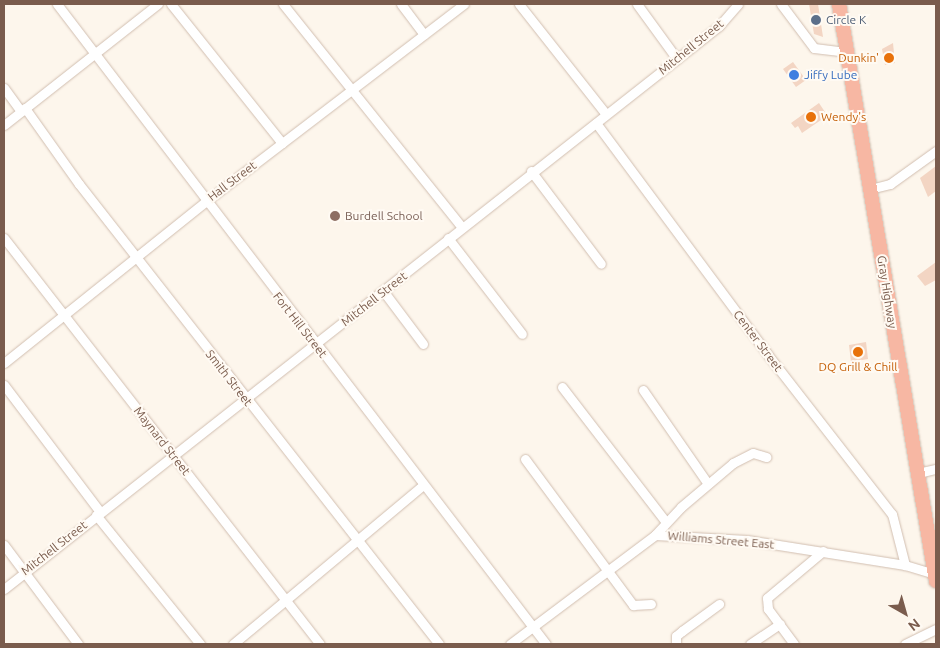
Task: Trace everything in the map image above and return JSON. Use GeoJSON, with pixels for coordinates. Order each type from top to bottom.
{"type":"FeatureCollection","features":[{"type":"Feature","properties":{"kind":"highway","name":"Gray Highway"},"geometry":{"type":"LineString","coordinates":[[839,4],[936,578]]}},
{"type":"Feature","properties":{"kind":"street","name":"Fort Hill Street"},"geometry":{"type":"LineString","coordinates":[[57,4],[205,202],[546,644]]}},
{"type":"Feature","properties":{"kind":"street"},"geometry":{"type":"LineString","coordinates":[[4,125],[158,4]]}},
{"type":"Feature","properties":{"kind":"street"},"geometry":{"type":"LineString","coordinates":[[171,4],[282,143]]}},
{"type":"Feature","properties":{"kind":"street"},"geometry":{"type":"LineString","coordinates":[[283,4],[350,91],[461,226]]}},
{"type":"Feature","properties":{"kind":"street"},"geometry":{"type":"LineString","coordinates":[[401,4],[424,34]]}},
{"type":"Feature","properties":{"kind":"street","name":"Hall Street"},"geometry":{"type":"LineString","coordinates":[[4,363],[205,202],[464,4]]}},
{"type":"Feature","properties":{"kind":"street"},"geometry":{"type":"LineString","coordinates":[[519,4],[606,114]]}},
{"type":"Feature","properties":{"kind":"street"},"geometry":{"type":"LineString","coordinates":[[637,4],[678,59]]}},
{"type":"Feature","properties":{"kind":"street","name":"Mitchell Street"},"geometry":{"type":"LineString","coordinates":[[4,589],[23,572],[384,292],[461,226],[678,59],[719,26],[738,4]]}},
{"type":"Feature","properties":{"kind":"street"},"geometry":{"type":"LineString","coordinates":[[781,4],[814,48],[848,52]]}},
{"type":"Feature","properties":{"kind":"street","name":"Smith Street"},"geometry":{"type":"LineString","coordinates":[[4,88],[23,109],[356,542],[439,644]]}},
{"type":"Feature","properties":{"kind":"street","name":"Center Street"},"geometry":{"type":"LineString","coordinates":[[596,123],[768,355],[892,514],[905,565]]}},
{"type":"Feature","properties":{"kind":"street"},"geometry":{"type":"LineString","coordinates":[[870,190],[890,184],[936,151]]}},
{"type":"Feature","properties":{"kind":"street"},"geometry":{"type":"LineString","coordinates":[[531,171],[601,264]]}},
{"type":"Feature","properties":{"kind":"street","name":"Maynard Street"},"geometry":{"type":"LineString","coordinates":[[4,238],[320,644]]}},
{"type":"Feature","properties":{"kind":"street"},"geometry":{"type":"LineString","coordinates":[[448,238],[522,334]]}},
{"type":"Feature","properties":{"kind":"street"},"geometry":{"type":"LineString","coordinates":[[384,292],[423,344]]}},
{"type":"Feature","properties":{"kind":"street"},"geometry":{"type":"LineString","coordinates":[[4,385],[98,514],[200,644]]}},
{"type":"Feature","properties":{"kind":"street"},"geometry":{"type":"LineString","coordinates":[[562,387],[666,522]]}},
{"type":"Feature","properties":{"kind":"street"},"geometry":{"type":"LineString","coordinates":[[643,390],[708,484]]}},
{"type":"Feature","properties":{"kind":"street"},"geometry":{"type":"LineString","coordinates":[[655,535],[666,522],[708,484],[748,454],[766,458]]}},
{"type":"Feature","properties":{"kind":"street"},"geometry":{"type":"LineString","coordinates":[[525,459],[633,605],[651,604]]}},
{"type":"Feature","properties":{"kind":"street"},"geometry":{"type":"LineString","coordinates":[[918,473],[936,469]]}},
{"type":"Feature","properties":{"kind":"street"},"geometry":{"type":"LineString","coordinates":[[233,644],[287,601],[423,485]]}},
{"type":"Feature","properties":{"kind":"street","name":"Williams Street East"},"geometry":{"type":"LineString","coordinates":[[510,644],[655,535],[746,540],[823,551],[905,565],[936,578]]}},
{"type":"Feature","properties":{"kind":"street"},"geometry":{"type":"LineString","coordinates":[[4,546],[78,644]]}},
{"type":"Feature","properties":{"kind":"street"},"geometry":{"type":"LineString","coordinates":[[794,644],[766,604],[767,598],[823,551]]}},
{"type":"Feature","properties":{"kind":"street"},"geometry":{"type":"LineString","coordinates":[[676,644],[676,636],[682,630],[718,604]]}},
{"type":"Feature","properties":{"kind":"street"},"geometry":{"type":"LineString","coordinates":[[750,644],[780,624]]}},
{"type":"Feature","properties":{"kind":"street"},"geometry":{"type":"LineString","coordinates":[[905,644],[936,629]]}},
{"type":"Feature","properties":{"kind":"building","name":"Circle K"},"geometry":{"type":"Polygon","coordinates":[[[809,4],[818,4],[823,37],[814,34],[809,4]]]}},
{"type":"Feature","properties":{"kind":"building","name":"Dunkin'"},"geometry":{"type":"Polygon","coordinates":[[[893,43],[895,63],[885,65],[882,49],[893,43]]]}},
{"type":"Feature","properties":{"kind":"building","name":"Jiffy Lube"},"geometry":{"type":"Polygon","coordinates":[[[793,62],[806,80],[796,87],[783,69],[793,62]]]}},
{"type":"Feature","properties":{"kind":"building","name":"Wendy's"},"geometry":{"type":"Polygon","coordinates":[[[819,103],[827,115],[802,133],[798,126],[795,128],[791,123],[819,103]]]}},
{"type":"Feature","properties":{"kind":"building"},"geometry":{"type":"Polygon","coordinates":[[[936,166],[936,191],[928,197],[920,178],[936,166]]]}},
{"type":"Feature","properties":{"kind":"building"},"geometry":{"type":"Polygon","coordinates":[[[936,262],[936,280],[925,286],[917,276],[936,262]]]}},
{"type":"Feature","properties":{"kind":"building","name":"DQ Grill & Chill"},"geometry":{"type":"Polygon","coordinates":[[[866,342],[868,359],[851,362],[849,345],[866,342]]]}},
{"type":"Feature","properties":{"kind":"place","name":"Circle K"},"geometry":{"type":"Point","coordinates":[816,20]}},
{"type":"Feature","properties":{"kind":"place","name":"Dunkin'"},"geometry":{"type":"Point","coordinates":[889,58]}},
{"type":"Feature","properties":{"kind":"place","name":"Jiffy Lube"},"geometry":{"type":"Point","coordinates":[794,75]}},
{"type":"Feature","properties":{"kind":"place","name":"Wendy's"},"geometry":{"type":"Point","coordinates":[811,117]}},
{"type":"Feature","properties":{"kind":"place","name":"Burdell School"},"geometry":{"type":"Point","coordinates":[335,216]}},
{"type":"Feature","properties":{"kind":"place","name":"DQ Grill & Chill"},"geometry":{"type":"Point","coordinates":[858,352]}}]}
